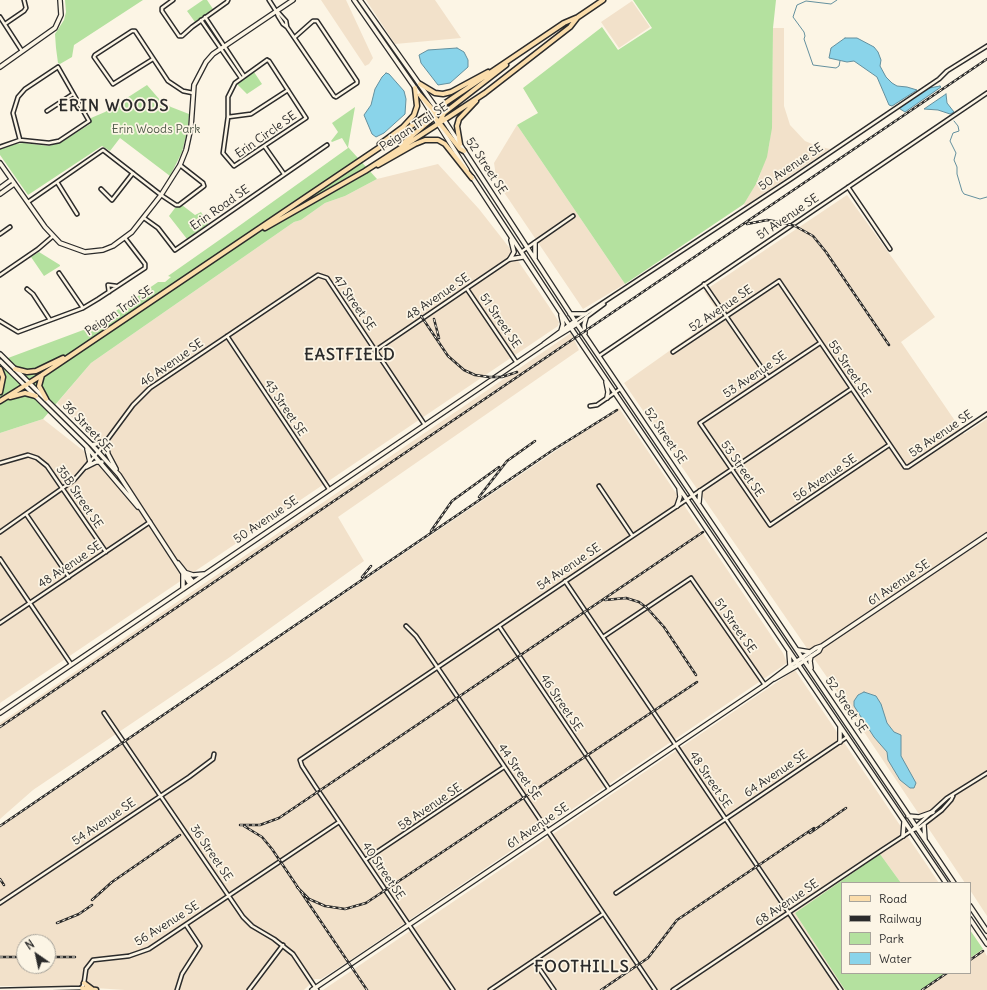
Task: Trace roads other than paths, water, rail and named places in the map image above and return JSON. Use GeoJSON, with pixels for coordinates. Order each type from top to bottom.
{"type":"FeatureCollection","features":[{"type":"Feature","properties":{"kind":"main road","name":"Peigan Trail SE"},"geometry":{"type":"LineString","coordinates":[[1,401],[42,375],[360,160],[434,114],[499,67],[564,23],[578,17],[603,0]]}},
{"type":"Feature","properties":{"kind":"main road","name":"Peigan Trail SE"},"geometry":{"type":"LineString","coordinates":[[249,236],[365,171],[440,120],[485,92],[570,27],[578,17]]}},
{"type":"Feature","properties":{"kind":"main road"},"geometry":{"type":"LineString","coordinates":[[440,120],[502,69],[509,61]]}},
{"type":"Feature","properties":{"kind":"main road"},"geometry":{"type":"LineString","coordinates":[[420,84],[436,93],[451,92],[499,67]]}},
{"type":"Feature","properties":{"kind":"main road"},"geometry":{"type":"LineString","coordinates":[[360,160],[410,121],[417,108],[415,88]]}},
{"type":"Feature","properties":{"kind":"main road"},"geometry":{"type":"LineString","coordinates":[[460,144],[457,126],[459,120],[463,113],[485,92]]}},
{"type":"Feature","properties":{"kind":"main road"},"geometry":{"type":"LineString","coordinates":[[420,95],[460,149],[464,151]]}},
{"type":"Feature","properties":{"kind":"main road"},"geometry":{"type":"LineString","coordinates":[[398,149],[434,114]]}},
{"type":"Feature","properties":{"kind":"main road"},"geometry":{"type":"LineString","coordinates":[[365,171],[415,144],[431,139],[438,140],[445,144],[472,178]]}},
{"type":"Feature","properties":{"kind":"main road"},"geometry":{"type":"LineString","coordinates":[[15,369],[27,372],[36,371],[69,356]]}},
{"type":"Feature","properties":{"kind":"main road"},"geometry":{"type":"LineString","coordinates":[[0,369],[3,377],[0,392]]}},
{"type":"Feature","properties":{"kind":"main road"},"geometry":{"type":"LineString","coordinates":[[42,375],[39,386],[46,399]]}},
{"type":"Feature","properties":{"kind":"main road"},"geometry":{"type":"LineString","coordinates":[[1,401],[25,393],[36,396]]}},
{"type":"Feature","properties":{"kind":"main road"},"geometry":{"type":"LineString","coordinates":[[84,983],[94,989]]}},
{"type":"Feature","properties":{"kind":"main road"},"geometry":{"type":"LineString","coordinates":[[82,988],[94,989]]}},
{"type":"Feature","properties":{"kind":"street"},"geometry":{"type":"LineString","coordinates":[[5,24],[24,11],[26,8],[24,0]]}},
{"type":"Feature","properties":{"kind":"street"},"geometry":{"type":"LineString","coordinates":[[0,67],[55,28],[61,15],[60,0]]}},
{"type":"Feature","properties":{"kind":"street"},"geometry":{"type":"LineString","coordinates":[[173,0],[162,8],[162,11],[179,36],[182,36],[228,0]]}},
{"type":"Feature","properties":{"kind":"street"},"geometry":{"type":"LineString","coordinates":[[269,0],[283,24],[287,26],[294,37],[334,96],[336,97],[357,83],[317,21],[313,21],[294,37]]}},
{"type":"Feature","properties":{"kind":"street"},"geometry":{"type":"LineString","coordinates":[[0,163],[52,237],[67,247],[85,252],[103,250],[113,246],[125,238],[144,218],[180,165],[186,150],[191,127],[193,93],[196,78],[201,70],[214,54],[293,0]]}},
{"type":"Feature","properties":{"kind":"street"},"geometry":{"type":"LineString","coordinates":[[354,0],[420,95]]}},
{"type":"Feature","properties":{"kind":"street","name":"52 Street SE"},"geometry":{"type":"LineString","coordinates":[[360,0],[420,84],[434,114],[460,144],[576,323],[953,882]]}},
{"type":"Feature","properties":{"kind":"street"},"geometry":{"type":"LineString","coordinates":[[0,17],[23,51]]}},
{"type":"Feature","properties":{"kind":"street"},"geometry":{"type":"LineString","coordinates":[[205,18],[242,77]]}},
{"type":"Feature","properties":{"kind":"street"},"geometry":{"type":"LineString","coordinates":[[201,20],[223,48]]}},
{"type":"Feature","properties":{"kind":"street"},"geometry":{"type":"LineString","coordinates":[[153,59],[113,84],[94,57],[132,31],[135,31],[153,59],[162,73],[175,86],[183,91],[193,93]]}},
{"type":"Feature","properties":{"kind":"street","name":"50 Avenue SE"},"geometry":{"type":"LineString","coordinates":[[543,344],[601,308],[605,303],[921,92],[947,71],[987,46]]}},
{"type":"Feature","properties":{"kind":"street","name":"Erin Circle SE"},"geometry":{"type":"LineString","coordinates":[[267,60],[269,61],[306,118],[265,147],[234,166],[223,153],[228,117],[228,97],[231,89],[242,77],[267,60]]}},
{"type":"Feature","properties":{"kind":"street"},"geometry":{"type":"LineString","coordinates":[[0,147],[20,140],[49,143],[59,141],[89,120],[58,67],[25,90],[18,97],[13,113],[20,140]]}},
{"type":"Feature","properties":{"kind":"street"},"geometry":{"type":"LineString","coordinates":[[228,117],[238,117],[251,114],[288,90]]}},
{"type":"Feature","properties":{"kind":"street","name":"51 Avenue SE"},"geometry":{"type":"LineString","coordinates":[[599,356],[987,93]]}},
{"type":"Feature","properties":{"kind":"street"},"geometry":{"type":"LineString","coordinates":[[47,111],[73,94]]}},
{"type":"Feature","properties":{"kind":"street","name":"52 Street SE"},"geometry":{"type":"LineString","coordinates":[[440,120],[472,178],[523,257],[945,882]]}},
{"type":"Feature","properties":{"kind":"street"},"geometry":{"type":"LineString","coordinates":[[265,147],[284,174],[327,145]]}},
{"type":"Feature","properties":{"kind":"street"},"geometry":{"type":"LineString","coordinates":[[27,202],[103,150],[161,195],[176,205],[179,205],[204,186],[203,183],[180,165]]}},
{"type":"Feature","properties":{"kind":"street"},"geometry":{"type":"LineString","coordinates":[[101,189],[112,200],[133,173]]}},
{"type":"Feature","properties":{"kind":"street","name":"Erin Road SE"},"geometry":{"type":"LineString","coordinates":[[144,218],[158,228],[175,250],[284,174]]}},
{"type":"Feature","properties":{"kind":"street"},"geometry":{"type":"LineString","coordinates":[[0,188],[11,180]]}},
{"type":"Feature","properties":{"kind":"street"},"geometry":{"type":"LineString","coordinates":[[57,182],[77,214]]}},
{"type":"Feature","properties":{"kind":"street"},"geometry":{"type":"LineString","coordinates":[[0,194],[14,184]]}},
{"type":"Feature","properties":{"kind":"street"},"geometry":{"type":"LineString","coordinates":[[848,187],[890,249]]}},
{"type":"Feature","properties":{"kind":"street"},"geometry":{"type":"LineString","coordinates":[[520,252],[573,216]]}},
{"type":"Feature","properties":{"kind":"street"},"geometry":{"type":"LineString","coordinates":[[0,234],[10,227]]}},
{"type":"Feature","properties":{"kind":"street"},"geometry":{"type":"LineString","coordinates":[[0,275],[38,249],[52,237]]}},
{"type":"Feature","properties":{"kind":"street"},"geometry":{"type":"LineString","coordinates":[[510,237],[514,252],[510,259]]}},
{"type":"Feature","properties":{"kind":"street"},"geometry":{"type":"LineString","coordinates":[[0,321],[18,332],[83,308],[109,292],[144,268],[145,264],[125,238]]}},
{"type":"Feature","properties":{"kind":"street"},"geometry":{"type":"LineString","coordinates":[[535,243],[533,254],[536,263]]}},
{"type":"Feature","properties":{"kind":"street"},"geometry":{"type":"LineString","coordinates":[[510,259],[517,256],[523,257]]}},
{"type":"Feature","properties":{"kind":"street","name":"48 Avenue SE"},"geometry":{"type":"LineString","coordinates":[[376,350],[510,259]]}},
{"type":"Feature","properties":{"kind":"street"},"geometry":{"type":"LineString","coordinates":[[60,273],[83,308]]}},
{"type":"Feature","properties":{"kind":"street","name":"46 Avenue SE"},"geometry":{"type":"LineString","coordinates":[[0,532],[74,480],[99,451],[133,405],[150,388],[318,275]]}},
{"type":"Feature","properties":{"kind":"street","name":"47 Street SE"},"geometry":{"type":"LineString","coordinates":[[318,275],[327,278],[425,425]]}},
{"type":"Feature","properties":{"kind":"street","name":"52 Avenue SE"},"geometry":{"type":"LineString","coordinates":[[673,352],[779,281]]}},
{"type":"Feature","properties":{"kind":"street","name":"55 Street SE"},"geometry":{"type":"LineString","coordinates":[[779,281],[905,467]]}},
{"type":"Feature","properties":{"kind":"street"},"geometry":{"type":"LineString","coordinates":[[704,284],[768,377]]}},
{"type":"Feature","properties":{"kind":"street"},"geometry":{"type":"LineString","coordinates":[[109,292],[108,285],[117,286]]}},
{"type":"Feature","properties":{"kind":"street"},"geometry":{"type":"LineString","coordinates":[[27,289],[33,294],[50,320]]}},
{"type":"Feature","properties":{"kind":"street","name":"51 Street SE"},"geometry":{"type":"LineString","coordinates":[[467,289],[517,363]]}},
{"type":"Feature","properties":{"kind":"street"},"geometry":{"type":"LineString","coordinates":[[560,312],[563,322],[561,331]]}},
{"type":"Feature","properties":{"kind":"street"},"geometry":{"type":"LineString","coordinates":[[570,314],[586,316],[584,325],[585,336]]}},
{"type":"Feature","properties":{"kind":"street","name":"50 Avenue SE"},"geometry":{"type":"LineString","coordinates":[[0,713],[517,363],[561,331],[570,327]]}},
{"type":"Feature","properties":{"kind":"street","name":"43 Street SE"},"geometry":{"type":"LineString","coordinates":[[227,336],[329,489]]}},
{"type":"Feature","properties":{"kind":"street","name":"53 Avenue SE"},"geometry":{"type":"LineString","coordinates":[[700,424],[820,343]]}},
{"type":"Feature","properties":{"kind":"street","name":"36 Street SE"},"geometry":{"type":"LineString","coordinates":[[0,354],[28,384],[36,396],[102,462],[150,522]]}},
{"type":"Feature","properties":{"kind":"street","name":"36 Street SE"},"geometry":{"type":"LineString","coordinates":[[0,361],[46,399],[99,451],[118,475],[191,583]]}},
{"type":"Feature","properties":{"kind":"street"},"geometry":{"type":"LineString","coordinates":[[605,379],[608,392],[607,398]]}},
{"type":"Feature","properties":{"kind":"street"},"geometry":{"type":"LineString","coordinates":[[590,406],[597,405],[621,388]]}},
{"type":"Feature","properties":{"kind":"street","name":"54 Avenue SE"},"geometry":{"type":"LineString","coordinates":[[300,762],[304,756],[851,389]]}},
{"type":"Feature","properties":{"kind":"street","name":"58 Avenue SE"},"geometry":{"type":"LineString","coordinates":[[905,467],[908,467],[987,414]]}},
{"type":"Feature","properties":{"kind":"street","name":"53 Street SE"},"geometry":{"type":"LineString","coordinates":[[700,424],[770,525]]}},
{"type":"Feature","properties":{"kind":"street"},"geometry":{"type":"LineString","coordinates":[[92,445],[106,441],[108,454],[118,475]]}},
{"type":"Feature","properties":{"kind":"street","name":"56 Avenue SE"},"geometry":{"type":"LineString","coordinates":[[770,525],[889,445]]}},
{"type":"Feature","properties":{"kind":"street"},"geometry":{"type":"LineString","coordinates":[[86,446],[90,462]]}},
{"type":"Feature","properties":{"kind":"street","name":"35B Street SE"},"geometry":{"type":"LineString","coordinates":[[0,463],[33,455],[47,466],[106,552]]}},
{"type":"Feature","properties":{"kind":"street"},"geometry":{"type":"LineString","coordinates":[[86,467],[96,462],[102,462]]}},
{"type":"Feature","properties":{"kind":"street"},"geometry":{"type":"LineString","coordinates":[[599,486],[632,535]]}},
{"type":"Feature","properties":{"kind":"street"},"geometry":{"type":"LineString","coordinates":[[677,506],[680,497],[679,487]]}},
{"type":"Feature","properties":{"kind":"street"},"geometry":{"type":"LineString","coordinates":[[699,505],[698,498],[700,491]]}},
{"type":"Feature","properties":{"kind":"street"},"geometry":{"type":"LineString","coordinates":[[26,514],[69,577]]}},
{"type":"Feature","properties":{"kind":"street","name":"48 Avenue SE"},"geometry":{"type":"LineString","coordinates":[[0,623],[150,522]]}},
{"type":"Feature","properties":{"kind":"street","name":"61 Avenue SE"},"geometry":{"type":"LineString","coordinates":[[771,680],[987,535]]}},
{"type":"Feature","properties":{"kind":"street"},"geometry":{"type":"LineString","coordinates":[[0,559],[71,664]]}},
{"type":"Feature","properties":{"kind":"street"},"geometry":{"type":"LineString","coordinates":[[183,589],[185,574],[193,576],[205,574]]}},
{"type":"Feature","properties":{"kind":"street","name":"51 Street SE"},"geometry":{"type":"LineString","coordinates":[[603,637],[691,578],[765,685]]}},
{"type":"Feature","properties":{"kind":"street","name":"48 Street SE"},"geometry":{"type":"LineString","coordinates":[[565,581],[841,990]]}},
{"type":"Feature","properties":{"kind":"street","name":"44 Street SE"},"geometry":{"type":"LineString","coordinates":[[406,626],[416,636],[655,990]]}},
{"type":"Feature","properties":{"kind":"street","name":"46 Street SE"},"geometry":{"type":"LineString","coordinates":[[499,626],[609,789]]}},
{"type":"Feature","properties":{"kind":"street"},"geometry":{"type":"LineString","coordinates":[[798,650],[811,654],[810,661],[812,672]]}},
{"type":"Feature","properties":{"kind":"street"},"geometry":{"type":"LineString","coordinates":[[789,651],[790,666]]}},
{"type":"Feature","properties":{"kind":"street","name":"61 Avenue SE"},"geometry":{"type":"LineString","coordinates":[[309,990],[315,989],[765,685],[790,666],[797,663]]}},
{"type":"Feature","properties":{"kind":"street","name":"36 Street SE"},"geometry":{"type":"LineString","coordinates":[[104,713],[243,917],[252,926],[283,945],[293,954],[315,989]]}},
{"type":"Feature","properties":{"kind":"street"},"geometry":{"type":"LineString","coordinates":[[840,726],[840,742]]}},
{"type":"Feature","properties":{"kind":"street","name":"64 Avenue SE"},"geometry":{"type":"LineString","coordinates":[[616,893],[847,737]]}},
{"type":"Feature","properties":{"kind":"street","name":"54 Avenue SE"},"geometry":{"type":"LineString","coordinates":[[0,903],[213,759],[214,754]]}},
{"type":"Feature","properties":{"kind":"street","name":"40 Street SE"},"geometry":{"type":"LineString","coordinates":[[300,762],[453,990]]}},
{"type":"Feature","properties":{"kind":"street","name":"58 Avenue SE"},"geometry":{"type":"LineString","coordinates":[[365,860],[504,767]]}},
{"type":"Feature","properties":{"kind":"street","name":"68 Avenue SE"},"geometry":{"type":"LineString","coordinates":[[916,828],[947,798],[987,773]]}},
{"type":"Feature","properties":{"kind":"street","name":"68 Avenue SE"},"geometry":{"type":"LineString","coordinates":[[673,990],[903,836],[924,825],[942,810],[951,800],[952,796]]}},
{"type":"Feature","properties":{"kind":"street"},"geometry":{"type":"LineString","coordinates":[[908,816],[919,817],[933,812]]}},
{"type":"Feature","properties":{"kind":"street"},"geometry":{"type":"LineString","coordinates":[[903,836],[904,821]]}},
{"type":"Feature","properties":{"kind":"street","name":"56 Avenue SE"},"geometry":{"type":"LineString","coordinates":[[82,988],[86,968],[93,960],[139,954],[150,949],[339,822]]}},
{"type":"Feature","properties":{"kind":"street"},"geometry":{"type":"LineString","coordinates":[[924,825],[925,841]]}},
{"type":"Feature","properties":{"kind":"street"},"geometry":{"type":"LineString","coordinates":[[971,907],[987,931]]}},
{"type":"Feature","properties":{"kind":"street"},"geometry":{"type":"LineString","coordinates":[[490,990],[603,914]]}},
{"type":"Feature","properties":{"kind":"street"},"geometry":{"type":"LineString","coordinates":[[971,920],[987,944]]}},
{"type":"Feature","properties":{"kind":"street"},"geometry":{"type":"LineString","coordinates":[[178,990],[182,974],[200,946],[186,924]]}},
{"type":"Feature","properties":{"kind":"street"},"geometry":{"type":"LineString","coordinates":[[249,990],[283,945]]}},
{"type":"Feature","properties":{"kind":"street"},"geometry":{"type":"LineString","coordinates":[[534,960],[554,990]]}},
{"type":"Feature","properties":{"kind":"street"},"geometry":{"type":"LineString","coordinates":[[0,990],[82,988]]}},
{"type":"Feature","properties":{"kind":"water"},"geometry":{"type":"Polygon","coordinates":[[[845,38],[857,38],[874,47],[881,60],[880,66],[886,77],[892,83],[897,86],[917,90],[892,106],[889,105],[877,77],[854,61],[847,62],[829,58],[831,48],[845,38]]]}},
{"type":"Feature","properties":{"kind":"water"},"geometry":{"type":"Polygon","coordinates":[[[457,48],[464,52],[468,60],[468,67],[450,83],[438,85],[421,63],[419,55],[428,50],[457,48]]]}},
{"type":"Feature","properties":{"kind":"water"},"geometry":{"type":"Polygon","coordinates":[[[386,73],[389,74],[404,91],[406,99],[405,114],[384,133],[376,137],[372,134],[364,115],[371,105],[375,89],[386,73]]]}},
{"type":"Feature","properties":{"kind":"water"},"geometry":{"type":"Polygon","coordinates":[[[941,87],[905,112],[897,107],[924,89],[941,87]]]}},
{"type":"Feature","properties":{"kind":"water"},"geometry":{"type":"Polygon","coordinates":[[[946,94],[947,103],[954,112],[950,114],[938,110],[924,109],[946,94]]]}},
{"type":"Feature","properties":{"kind":"water"},"geometry":{"type":"Polygon","coordinates":[[[864,692],[876,696],[881,704],[887,723],[894,732],[901,735],[901,756],[916,783],[914,788],[910,788],[900,780],[888,760],[887,752],[874,737],[854,706],[854,701],[858,695],[864,692]]]}},
{"type":"Feature","properties":{"kind":"waterway"},"geometry":{"type":"LineString","coordinates":[[837,0],[831,4],[806,1],[797,5],[793,17],[804,32],[804,39],[813,65],[836,68],[839,66],[840,61]]}},
{"type":"Feature","properties":{"kind":"waterway"},"geometry":{"type":"LineString","coordinates":[[954,121],[958,126],[959,131],[953,133],[950,141],[956,153],[954,160],[962,191],[964,194],[980,199],[987,197]]}},
{"type":"Feature","properties":{"kind":"railway"},"geometry":{"type":"LineString","coordinates":[[0,727],[987,59]]}},
{"type":"Feature","properties":{"kind":"railway"},"geometry":{"type":"LineString","coordinates":[[747,224],[767,220],[780,222],[795,226],[813,236],[826,252],[889,345]]}},
{"type":"Feature","properties":{"kind":"railway"},"geometry":{"type":"LineString","coordinates":[[421,316],[448,356],[464,370],[475,375],[489,377],[502,377],[517,372]]}},
{"type":"Feature","properties":{"kind":"railway"},"geometry":{"type":"LineString","coordinates":[[434,319],[439,338]]}},
{"type":"Feature","properties":{"kind":"railway"},"geometry":{"type":"LineString","coordinates":[[0,826],[553,450],[617,410]]}},
{"type":"Feature","properties":{"kind":"railway"},"geometry":{"type":"LineString","coordinates":[[479,497],[507,461],[535,441]]}},
{"type":"Feature","properties":{"kind":"railway"},"geometry":{"type":"LineString","coordinates":[[431,531],[452,501],[499,467]]}},
{"type":"Feature","properties":{"kind":"railway"},"geometry":{"type":"LineString","coordinates":[[240,825],[260,825],[279,818],[703,532]]}},
{"type":"Feature","properties":{"kind":"railway"},"geometry":{"type":"LineString","coordinates":[[362,577],[371,566]]}},
{"type":"Feature","properties":{"kind":"railway"},"geometry":{"type":"LineString","coordinates":[[605,600],[626,598],[639,602],[647,608],[664,627],[696,675]]}},
{"type":"Feature","properties":{"kind":"railway"},"geometry":{"type":"LineString","coordinates":[[297,887],[309,899],[325,906],[345,909],[366,903],[697,682]]}},
{"type":"Feature","properties":{"kind":"railway"},"geometry":{"type":"LineString","coordinates":[[810,833],[846,808]]}},
{"type":"Feature","properties":{"kind":"railway"},"geometry":{"type":"LineString","coordinates":[[244,826],[262,837],[272,849],[367,990]]}},
{"type":"Feature","properties":{"kind":"railway"},"geometry":{"type":"LineString","coordinates":[[601,990],[648,958],[677,920],[814,828]]}},
{"type":"Feature","properties":{"kind":"railway"},"geometry":{"type":"LineString","coordinates":[[92,900],[112,882],[180,835]]}},
{"type":"Feature","properties":{"kind":"railway"},"geometry":{"type":"LineString","coordinates":[[0,879],[4,885]]}},
{"type":"Feature","properties":{"kind":"railway"},"geometry":{"type":"LineString","coordinates":[[57,923],[79,914],[92,905]]}},
{"type":"Feature","properties":{"kind":"railway"},"geometry":{"type":"LineString","coordinates":[[971,959],[983,951]]}},
{"type":"Feature","properties":{"kind":"railway"},"geometry":{"type":"LineString","coordinates":[[0,957],[16,957]]}},
{"type":"Feature","properties":{"kind":"railway"},"geometry":{"type":"LineString","coordinates":[[56,957],[75,957]]}},
{"type":"Feature","properties":{"kind":"railway"},"geometry":{"type":"LineString","coordinates":[[922,990],[946,974]]}},
{"type":"Feature","properties":{"kind":"district","name":"ERIN WOODS"},"geometry":{"type":"Point","coordinates":[114,106]}},
{"type":"Feature","properties":{"kind":"district","name":"EASTFIELD"},"geometry":{"type":"Point","coordinates":[350,355]}},
{"type":"Feature","properties":{"kind":"district","name":"FOOTHILLS"},"geometry":{"type":"Point","coordinates":[582,967]}},
{"type":"Feature","properties":{"kind":"park label","name":"Erin Woods Park"},"geometry":{"type":"Point","coordinates":[156,130]}}]}
